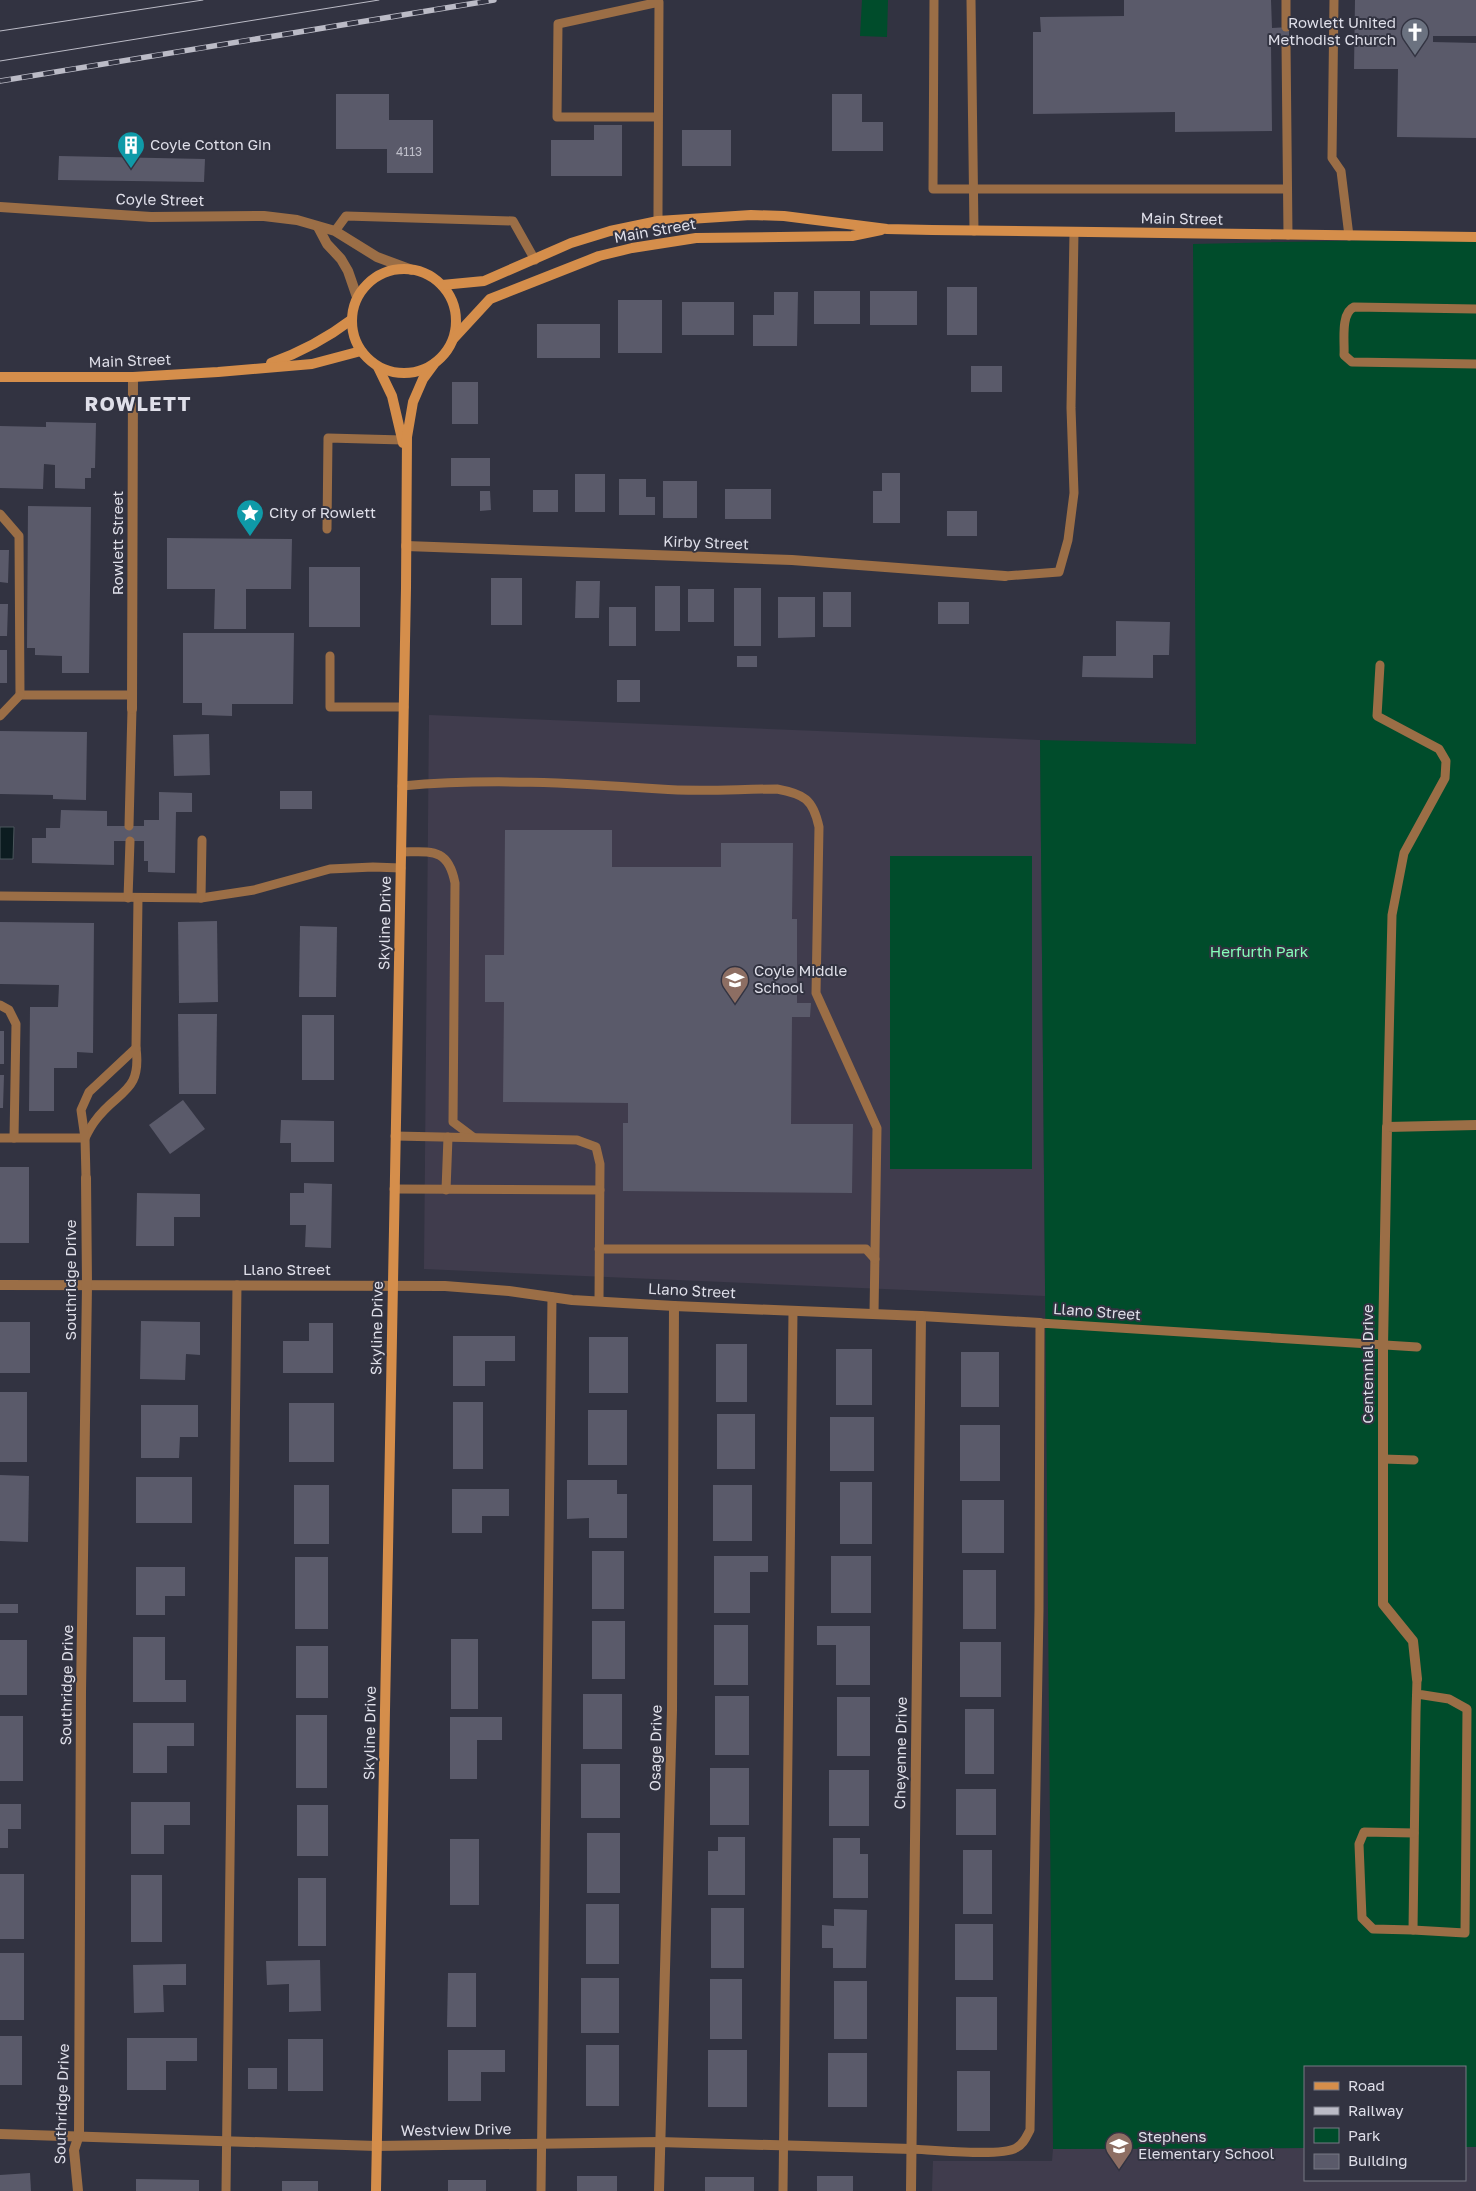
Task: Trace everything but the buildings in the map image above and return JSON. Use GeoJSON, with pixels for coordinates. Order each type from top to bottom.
{"type":"FeatureCollection","features":[{"type":"Feature","properties":{"kind":"street","name":"Coyle Street"},"geometry":{"type":"LineString","coordinates":[[0,207],[151,217],[264,216],[297,220],[335,231],[377,257],[412,270]]}},
{"type":"Feature","properties":{"kind":"street","name":"Main Street"},"geometry":{"type":"LineString","coordinates":[[454,338],[457,320],[455,310],[442,285],[484,281],[572,243],[610,231],[658,221],[751,215],[784,216],[887,229],[1476,237]]}},
{"type":"Feature","properties":{"kind":"street"},"geometry":{"type":"LineString","coordinates":[[318,227],[327,244],[341,259],[348,271],[357,297]]}},
{"type":"Feature","properties":{"kind":"street","name":"Main Street"},"geometry":{"type":"LineString","coordinates":[[261,367],[302,352],[331,336],[351,320],[354,336],[361,351],[378,366],[391,372],[406,374],[421,371],[444,356],[454,338],[490,299],[599,256],[632,248],[696,238],[852,236],[887,229]]}},
{"type":"Feature","properties":{"kind":"street"},"geometry":{"type":"LineString","coordinates":[[351,320],[357,297],[367,284],[380,274],[396,270],[412,270],[433,278],[442,285]]}},
{"type":"Feature","properties":{"kind":"street","name":"Main Street"},"geometry":{"type":"LineString","coordinates":[[0,378],[133,377],[312,364],[361,351]]}},
{"type":"Feature","properties":{"kind":"street","name":"Skyline Drive"},"geometry":{"type":"LineString","coordinates":[[376,2191],[390,1556],[392,1285],[404,706],[406,465],[407,437],[413,402],[423,379],[434,364]]}},
{"type":"Feature","properties":{"kind":"street","name":"Skyline Drive"},"geometry":{"type":"LineString","coordinates":[[378,366],[392,396],[403,440],[406,465]]}},
{"type":"Feature","properties":{"kind":"street","name":"Rowlett Street"},"geometry":{"type":"LineString","coordinates":[[132,710],[133,377]]}},
{"type":"Feature","properties":{"kind":"street","name":"Kirby Street"},"geometry":{"type":"LineString","coordinates":[[406,546],[792,560],[1005,576]]}},
{"type":"Feature","properties":{"kind":"street"},"geometry":{"type":"LineString","coordinates":[[1387,1127],[1476,1125]]}},
{"type":"Feature","properties":{"kind":"street","name":"Centennial Drive"},"geometry":{"type":"LineString","coordinates":[[1387,1127],[1383,1346],[1383,1604],[1413,1641],[1417,1680]]}},
{"type":"Feature","properties":{"kind":"street","name":"Southridge Drive"},"geometry":{"type":"LineString","coordinates":[[78,2191],[74,2150],[79,2135],[81,1693],[87,1285],[86,1178]]}},
{"type":"Feature","properties":{"kind":"street","name":"Llano Street"},"geometry":{"type":"LineString","coordinates":[[0,1285],[445,1286],[552,1297],[674,1306],[922,1316],[1040,1323]]}},
{"type":"Feature","properties":{"kind":"street","name":"Osage Drive"},"geometry":{"type":"LineString","coordinates":[[658,2191],[672,1710],[674,1306]]}},
{"type":"Feature","properties":{"kind":"street","name":"Cheyenne Drive"},"geometry":{"type":"LineString","coordinates":[[911,2191],[922,1316]]}},
{"type":"Feature","properties":{"kind":"street","name":"Westview Drive"},"geometry":{"type":"LineString","coordinates":[[0,2134],[79,2135],[376,2146],[659,2142],[912,2149]]}},
{"type":"Feature","properties":{"kind":"lane"},"geometry":{"type":"LineString","coordinates":[[934,0],[933,189],[1287,189]]}},
{"type":"Feature","properties":{"kind":"lane"},"geometry":{"type":"LineString","coordinates":[[971,0],[974,231]]}},
{"type":"Feature","properties":{"kind":"lane"},"geometry":{"type":"LineString","coordinates":[[1286,0],[1286,28]]}},
{"type":"Feature","properties":{"kind":"lane"},"geometry":{"type":"LineString","coordinates":[[1334,0],[1332,158],[1341,171],[1349,236]]}},
{"type":"Feature","properties":{"kind":"lane"},"geometry":{"type":"LineString","coordinates":[[658,117],[557,117],[558,24],[659,2],[658,221]]}},
{"type":"Feature","properties":{"kind":"lane"},"geometry":{"type":"LineString","coordinates":[[1286,44],[1288,235]]}},
{"type":"Feature","properties":{"kind":"lane"},"geometry":{"type":"LineString","coordinates":[[335,231],[346,216],[513,221],[535,260]]}},
{"type":"Feature","properties":{"kind":"lane"},"geometry":{"type":"LineString","coordinates":[[1005,576],[1059,572],[1068,540],[1074,493],[1071,408],[1074,232]]}},
{"type":"Feature","properties":{"kind":"lane"},"geometry":{"type":"LineString","coordinates":[[1476,309],[1354,307],[1348,312],[1345,319],[1344,355],[1352,362],[1476,364]]}},
{"type":"Feature","properties":{"kind":"lane"},"geometry":{"type":"LineString","coordinates":[[327,529],[328,438],[403,440]]}},
{"type":"Feature","properties":{"kind":"lane"},"geometry":{"type":"LineString","coordinates":[[0,514],[19,536],[20,695],[0,716]]}},
{"type":"Feature","properties":{"kind":"lane"},"geometry":{"type":"LineString","coordinates":[[330,656],[330,706],[404,706]]}},
{"type":"Feature","properties":{"kind":"lane"},"geometry":{"type":"LineString","coordinates":[[1380,665],[1377,716],[1439,748],[1446,761],[1445,778],[1404,854],[1392,915],[1387,1127]]}},
{"type":"Feature","properties":{"kind":"lane"},"geometry":{"type":"LineString","coordinates":[[20,695],[132,695]]}},
{"type":"Feature","properties":{"kind":"lane"},"geometry":{"type":"LineString","coordinates":[[129,826],[132,710]]}},
{"type":"Feature","properties":{"kind":"lane"},"geometry":{"type":"LineString","coordinates":[[402,786],[470,780],[619,785],[661,789],[777,788],[806,798],[816,810],[819,827],[816,993],[876,1128],[874,1314]]}},
{"type":"Feature","properties":{"kind":"lane"},"geometry":{"type":"LineString","coordinates":[[201,898],[202,840]]}},
{"type":"Feature","properties":{"kind":"lane"},"geometry":{"type":"LineString","coordinates":[[85,1138],[95,1120],[132,1085],[138,1066],[130,841]]}},
{"type":"Feature","properties":{"kind":"lane"},"geometry":{"type":"LineString","coordinates":[[401,852],[434,852],[445,858],[452,868],[455,882],[453,1122],[473,1138]]}},
{"type":"Feature","properties":{"kind":"lane"},"geometry":{"type":"LineString","coordinates":[[0,896],[201,898],[254,890],[330,869],[401,868]]}},
{"type":"Feature","properties":{"kind":"lane"},"geometry":{"type":"LineString","coordinates":[[0,1005],[9,1010],[16,1024],[14,1138]]}},
{"type":"Feature","properties":{"kind":"lane"},"geometry":{"type":"LineString","coordinates":[[86,1178],[85,1138],[81,1110],[89,1092],[136,1048]]}},
{"type":"Feature","properties":{"kind":"lane"},"geometry":{"type":"LineString","coordinates":[[396,1136],[577,1140],[596,1147],[600,1164],[599,1301]]}},
{"type":"Feature","properties":{"kind":"lane"},"geometry":{"type":"LineString","coordinates":[[446,1190],[448,1137]]}},
{"type":"Feature","properties":{"kind":"lane"},"geometry":{"type":"LineString","coordinates":[[0,1138],[85,1138]]}},
{"type":"Feature","properties":{"kind":"lane"},"geometry":{"type":"LineString","coordinates":[[394,1189],[600,1190]]}},
{"type":"Feature","properties":{"kind":"lane"},"geometry":{"type":"LineString","coordinates":[[599,1249],[866,1249],[875,1259]]}},
{"type":"Feature","properties":{"kind":"lane"},"geometry":{"type":"LineString","coordinates":[[226,2191],[237,1285]]}},
{"type":"Feature","properties":{"kind":"lane"},"geometry":{"type":"LineString","coordinates":[[541,2191],[552,1297]]}},
{"type":"Feature","properties":{"kind":"lane"},"geometry":{"type":"LineString","coordinates":[[783,2191],[793,1311]]}},
{"type":"Feature","properties":{"kind":"lane"},"geometry":{"type":"LineString","coordinates":[[912,2149],[997,2152],[1014,2149],[1023,2143],[1030,2130],[1039,1610],[1040,1323]]}},
{"type":"Feature","properties":{"kind":"lane","name":"Llano Street"},"geometry":{"type":"LineString","coordinates":[[1040,1323],[1417,1347]]}},
{"type":"Feature","properties":{"kind":"lane"},"geometry":{"type":"LineString","coordinates":[[1383,1459],[1414,1460]]}},
{"type":"Feature","properties":{"kind":"lane"},"geometry":{"type":"LineString","coordinates":[[1413,1930],[1417,1680]]}},
{"type":"Feature","properties":{"kind":"lane"},"geometry":{"type":"LineString","coordinates":[[1414,1833],[1364,1832],[1359,1844],[1362,1918],[1373,1929],[1465,1933],[1467,1710],[1449,1699],[1417,1694]]}},
{"type":"Feature","properties":{"kind":"shaded area","name":"Coyle Middle School"},"geometry":{"type":"Polygon","coordinates":[[[429,715],[1040,740],[1045,1296],[424,1269],[429,715]]]}},
{"type":"Feature","properties":{"kind":"shaded area"},"geometry":{"type":"Polygon","coordinates":[[[0,827],[14,827],[13,859],[0,859],[0,827]]]}},
{"type":"Feature","properties":{"kind":"shaded area","name":"Stephens Elementary School"},"geometry":{"type":"Polygon","coordinates":[[[1466,2147],[1476,2147],[1476,2191],[932,2191],[933,2161],[1052,2161],[1053,2149],[1304,2148],[1304,2181],[1466,2181],[1466,2147]]]}},
{"type":"Feature","properties":{"kind":"green space"},"geometry":{"type":"Polygon","coordinates":[[[862,0],[888,0],[887,37],[860,36],[862,0]]]}},
{"type":"Feature","properties":{"kind":"green space","name":"Herfurth Park"},"geometry":{"type":"Polygon","coordinates":[[[1476,238],[1476,2147],[1466,2147],[1466,2066],[1304,2066],[1304,2148],[1053,2149],[1040,740],[1196,744],[1193,244],[1476,238]]]}},
{"type":"Feature","properties":{"kind":"green space"},"geometry":{"type":"Polygon","coordinates":[[[890,856],[1032,856],[1032,1169],[890,1169],[890,856]]]}},
{"type":"Feature","properties":{"kind":"tram line"},"geometry":{"type":"LineString","coordinates":[[0,31],[203,0]]}},
{"type":"Feature","properties":{"kind":"tram line"},"geometry":{"type":"LineString","coordinates":[[0,61],[379,0]]}},
{"type":"Feature","properties":{"kind":"railway"},"geometry":{"type":"LineString","coordinates":[[0,81],[494,0]]}},
{"type":"Feature","properties":{"kind":"place","name":"Rowlett United Methodist Church"},"geometry":{"type":"Point","coordinates":[1415,56]}},
{"type":"Feature","properties":{"kind":"place","name":"Coyle Cotton Gin"},"geometry":{"type":"Point","coordinates":[131,169]}},
{"type":"Feature","properties":{"kind":"place","name":"City of Rowlett"},"geometry":{"type":"Point","coordinates":[250,537]}},
{"type":"Feature","properties":{"kind":"place","name":"Coyle Middle School"},"geometry":{"type":"Point","coordinates":[735,1004]}},
{"type":"Feature","properties":{"kind":"place","name":"Stephens Elementary School"},"geometry":{"type":"Point","coordinates":[1119,2170]}},
{"type":"Feature","properties":{"kind":"district","name":"ROWLETT"},"geometry":{"type":"Point","coordinates":[138,404]}}]}
